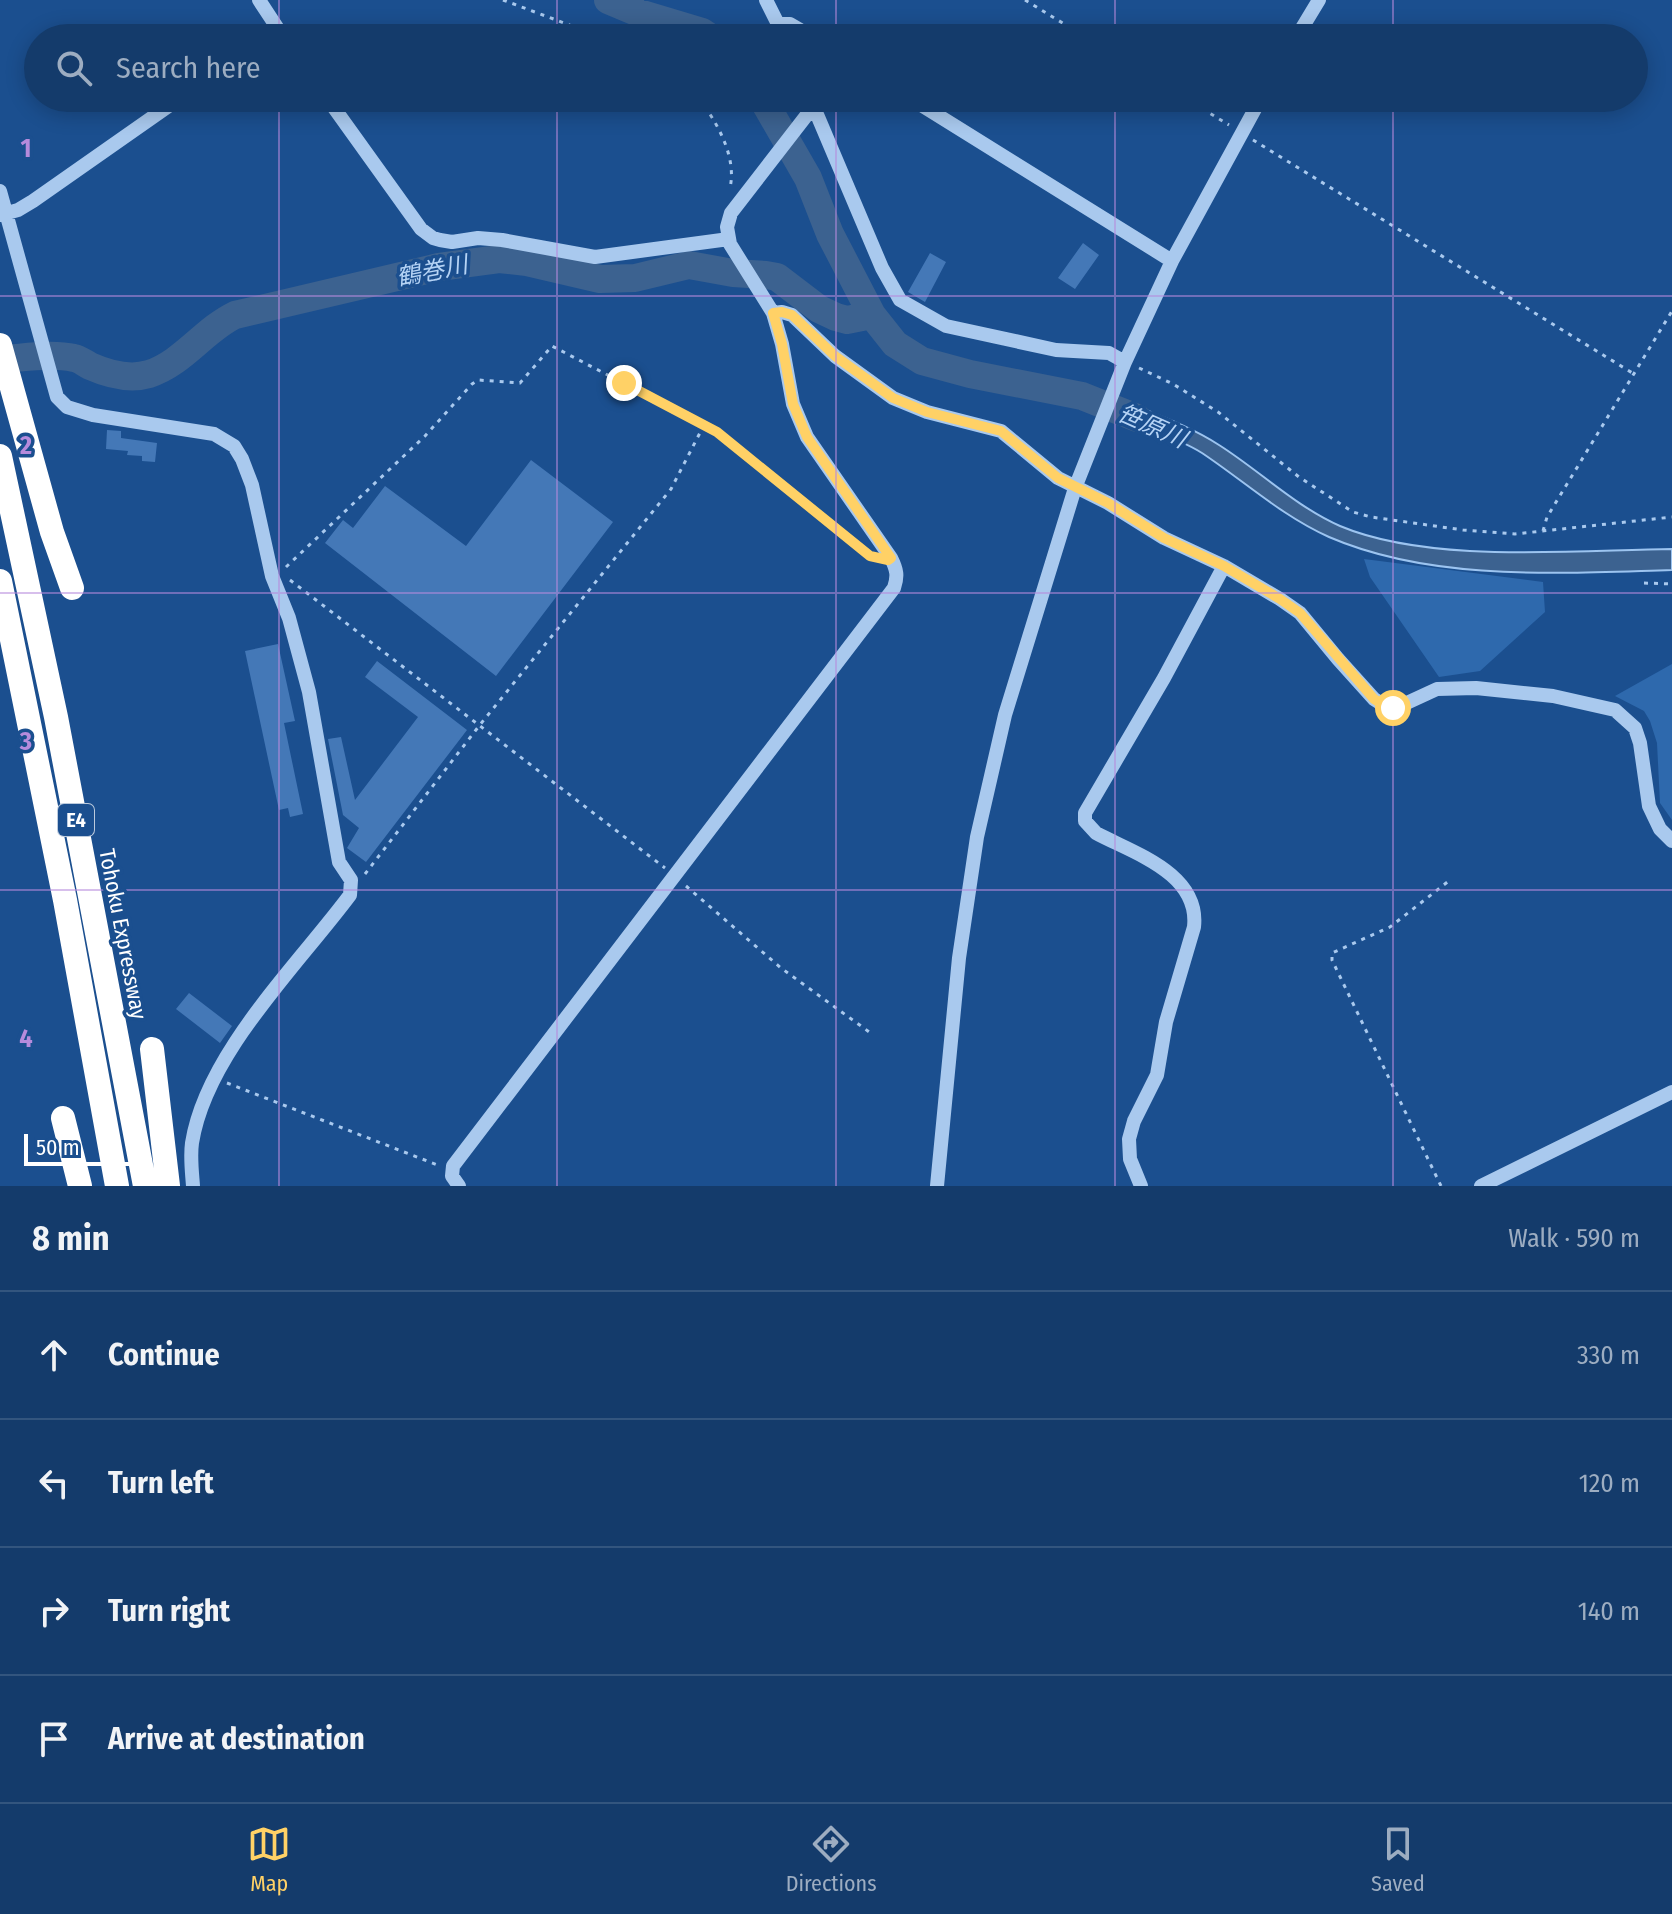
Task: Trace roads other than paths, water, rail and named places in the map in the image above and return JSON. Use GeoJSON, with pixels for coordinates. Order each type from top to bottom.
{"type":"FeatureCollection","features":[{"type":"Feature","properties":{"kind":"highway"},"geometry":{"type":"LineString","coordinates":[[0,345],[52,532],[72,588]]}},
{"type":"Feature","properties":{"kind":"highway","name":"Tohoku Expressway"},"geometry":{"type":"LineString","coordinates":[[0,456],[59,732],[145,1186]]}},
{"type":"Feature","properties":{"kind":"highway","name":"E4"},"geometry":{"type":"LineString","coordinates":[[0,581],[62,884],[117,1186]]}},
{"type":"Feature","properties":{"kind":"highway"},"geometry":{"type":"LineString","coordinates":[[152,1049],[168,1186]]}},
{"type":"Feature","properties":{"kind":"highway"},"geometry":{"type":"LineString","coordinates":[[63,1118],[80,1186]]}},
{"type":"Feature","properties":{"kind":"street"},"geometry":{"type":"LineString","coordinates":[[259,0],[274,24]]}},
{"type":"Feature","properties":{"kind":"street"},"geometry":{"type":"LineString","coordinates":[[766,0],[778,24]]}},
{"type":"Feature","properties":{"kind":"street"},"geometry":{"type":"LineString","coordinates":[[1304,24],[1319,0]]}},
{"type":"Feature","properties":{"kind":"street"},"geometry":{"type":"LineString","coordinates":[[3,215],[33,201],[160,112]]}},
{"type":"Feature","properties":{"kind":"street"},"geometry":{"type":"LineString","coordinates":[[337,112],[421,229],[433,238],[452,242],[478,238],[502,240],[595,257],[730,242]]}},
{"type":"Feature","properties":{"kind":"street"},"geometry":{"type":"LineString","coordinates":[[459,1186],[451,1170],[894,588],[897,575],[891,558],[807,437],[797,416],[769,308],[730,242],[727,227],[731,213],[804,112]]}},
{"type":"Feature","properties":{"kind":"street"},"geometry":{"type":"LineString","coordinates":[[815,112],[882,268],[900,300],[946,326],[1056,350],[1109,353],[1125,362]]}},
{"type":"Feature","properties":{"kind":"street"},"geometry":{"type":"LineString","coordinates":[[933,112],[1172,261]]}},
{"type":"Feature","properties":{"kind":"street"},"geometry":{"type":"LineString","coordinates":[[937,1186],[959,958],[977,837],[1005,715],[1075,488],[1125,362],[1172,261],[1253,112]]}},
{"type":"Feature","properties":{"kind":"street"},"geometry":{"type":"LineString","coordinates":[[0,191],[3,215],[57,397],[74,410],[214,434],[234,446],[252,485],[309,692],[339,862],[351,880],[347,899],[227,1053],[214,1077],[193,1139],[193,1186]]}},
{"type":"Feature","properties":{"kind":"street"},"geometry":{"type":"LineString","coordinates":[[769,308],[792,315],[835,356],[893,398],[927,412],[1001,431],[1058,478],[1108,503],[1164,538],[1224,566],[1300,613],[1374,699],[1389,708],[1437,689],[1476,688],[1553,696],[1615,710],[1635,728],[1649,806],[1660,829],[1672,841]]}},
{"type":"Feature","properties":{"kind":"street"},"geometry":{"type":"LineString","coordinates":[[1141,1186],[1130,1159],[1129,1139],[1160,1065],[1166,1022],[1194,927],[1194,912],[1190,895],[1176,878],[1096,833],[1085,821],[1085,813],[1224,566]]}},
{"type":"Feature","properties":{"kind":"street"},"geometry":{"type":"LineString","coordinates":[[1481,1186],[1672,1092]]}},
{"type":"Feature","properties":{"kind":"water"},"geometry":{"type":"Polygon","coordinates":[[[1119,399],[1207,438],[1308,509],[1340,526],[1376,538],[1416,546],[1503,552],[1672,549],[1672,570],[1498,572],[1411,562],[1369,551],[1312,529],[1192,447],[1112,414],[1119,399]]]}},
{"type":"Feature","properties":{"kind":"waterway","name":"笹原川"},"geometry":{"type":"LineString","coordinates":[[608,0],[675,24]]}},
{"type":"Feature","properties":{"kind":"waterway","name":"笹原川"},"geometry":{"type":"LineString","coordinates":[[770,112],[808,178],[830,234],[872,315],[895,344],[922,361],[970,374],[1082,396],[1137,418]]}},
{"type":"Feature","properties":{"kind":"waterway","name":"鶴巻川"},"geometry":{"type":"LineString","coordinates":[[0,359],[65,357],[78,359],[111,374],[141,376],[172,362],[235,315],[439,267],[499,259],[527,262],[600,279],[635,278],[689,265],[766,275],[777,277],[819,309],[836,317],[847,320],[872,315]]}}]}
